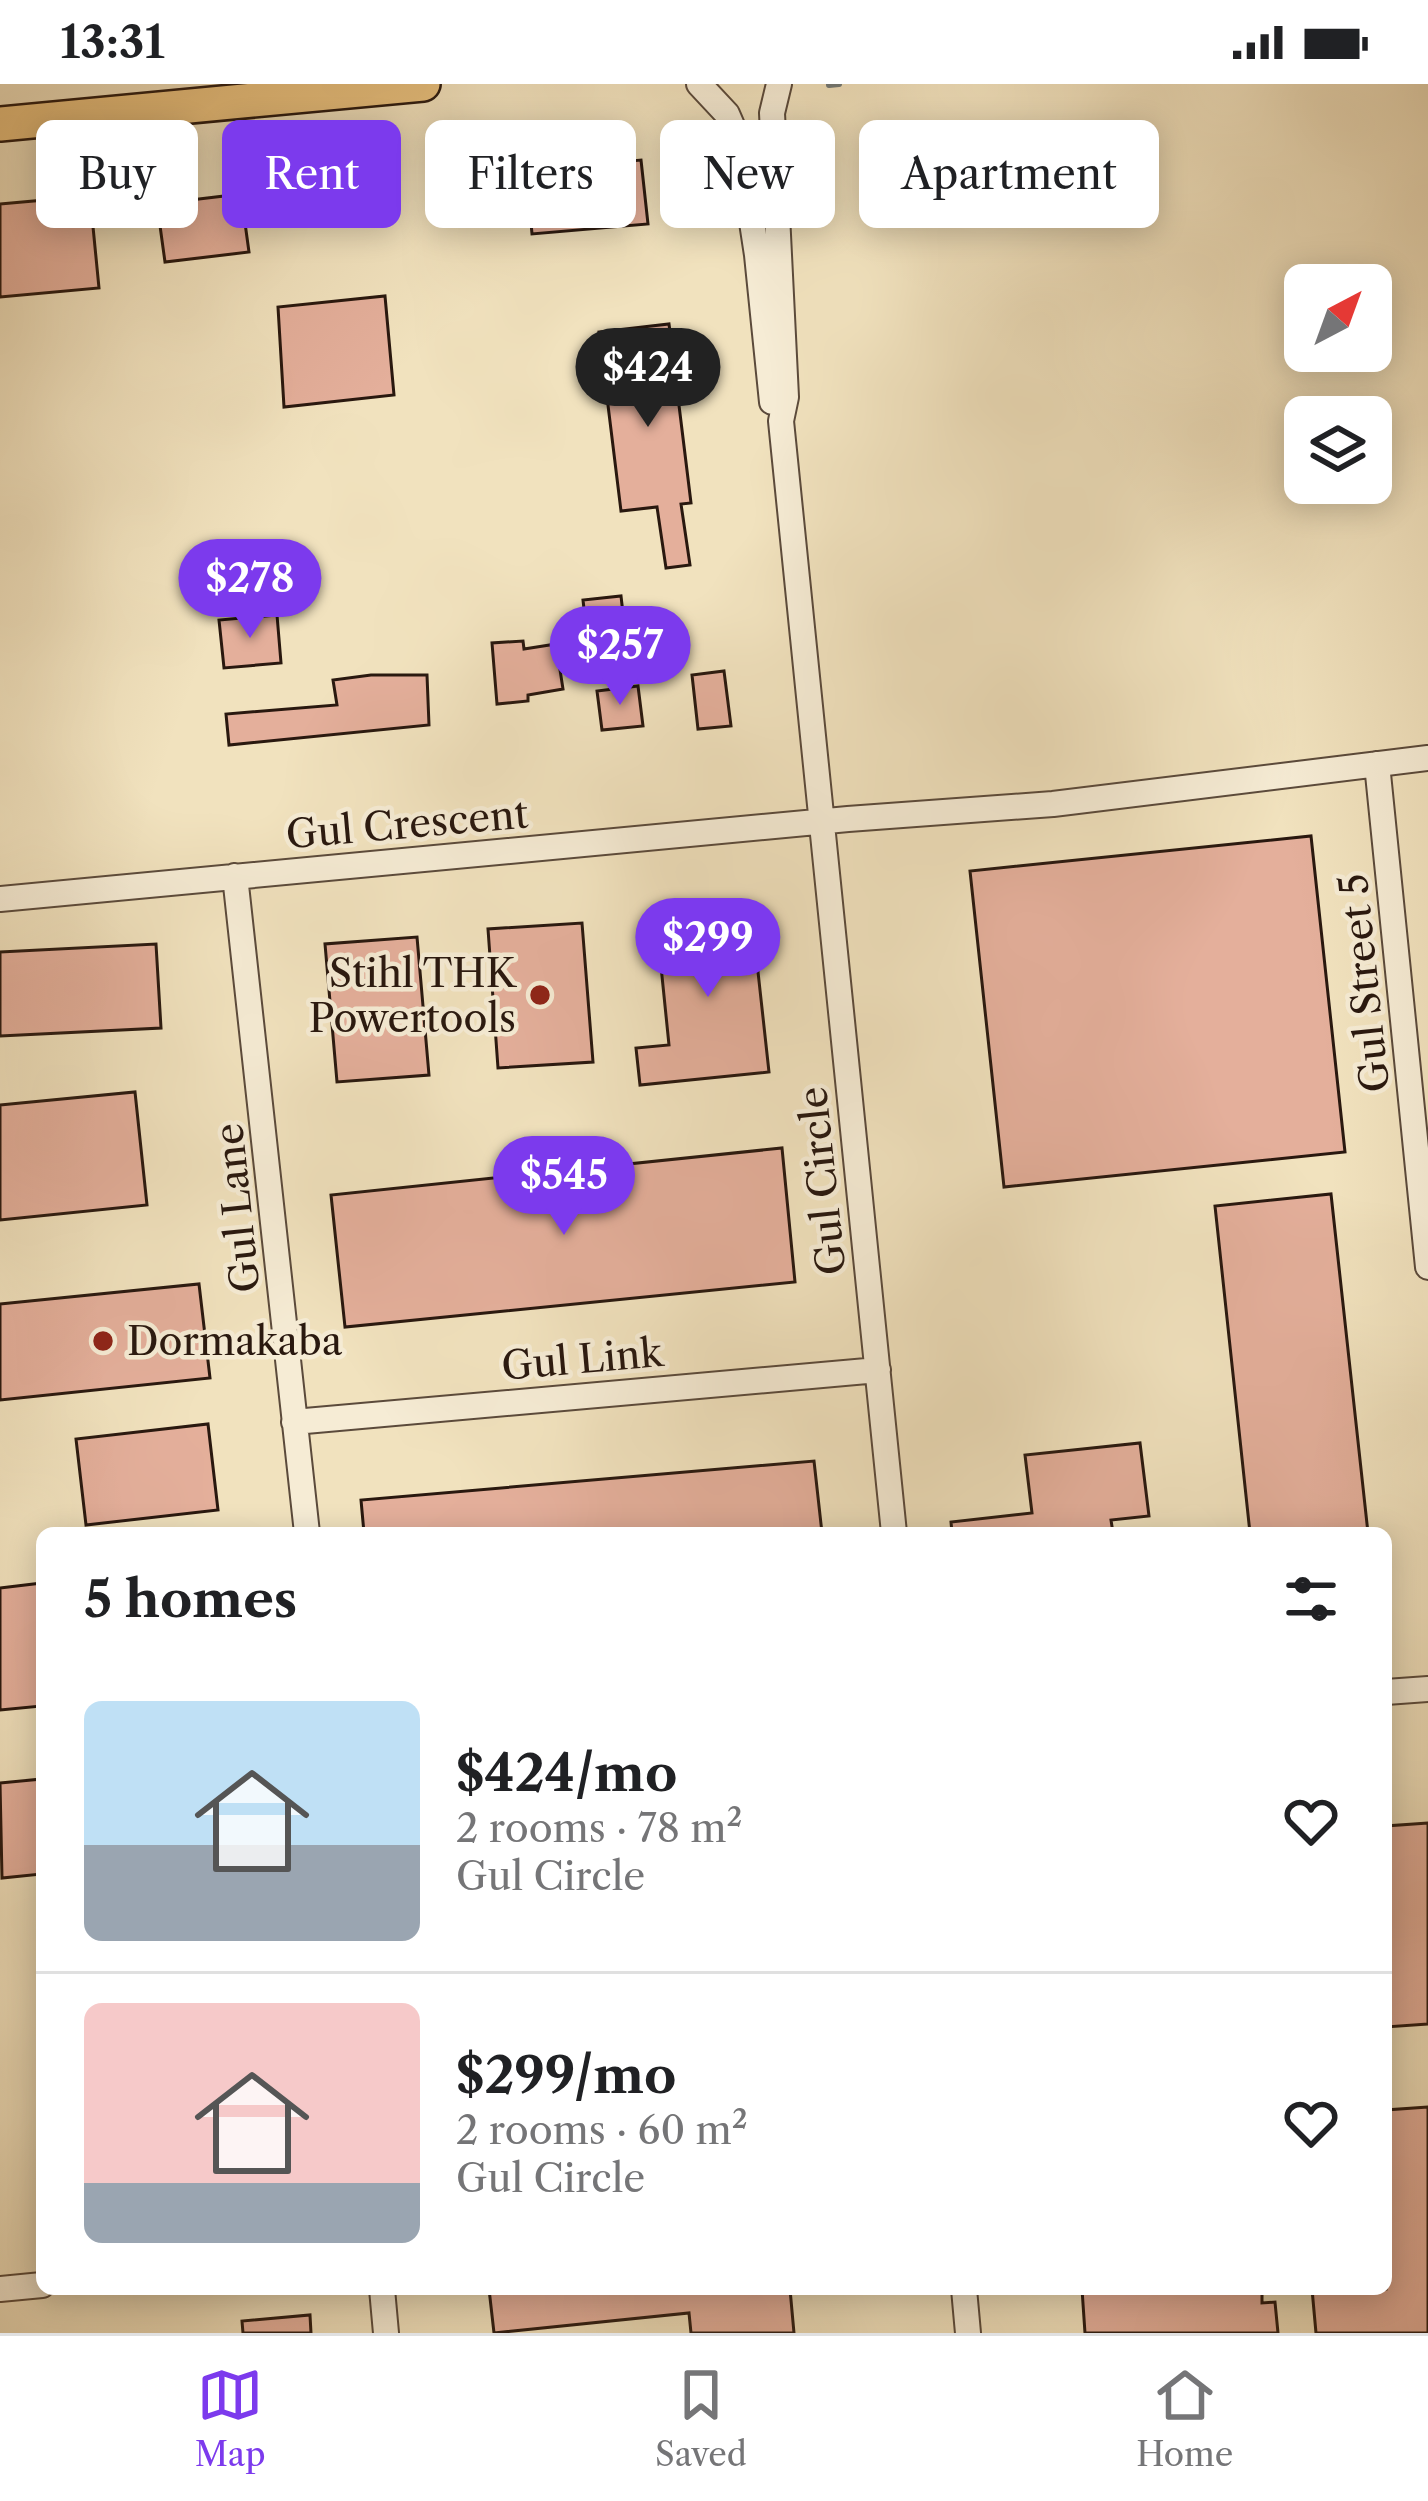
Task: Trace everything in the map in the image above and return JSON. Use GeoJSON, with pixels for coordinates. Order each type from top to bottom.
{"type":"FeatureCollection","features":[{"type":"Feature","properties":{"kind":"main road"},"geometry":{"type":"LineString","coordinates":[[0,124],[423,84]]}},
{"type":"Feature","properties":{"kind":"main road"},"geometry":{"type":"LineString","coordinates":[[0,105],[152,98],[225,102]]}},
{"type":"Feature","properties":{"kind":"street","name":"Gul Circle"},"geometry":{"type":"LineString","coordinates":[[699,84],[727,114],[740,144],[772,399],[781,422],[893,1527]]}},
{"type":"Feature","properties":{"kind":"street","name":"Gul Circle"},"geometry":{"type":"LineString","coordinates":[[779,84],[772,113],[786,397],[781,422]]}},
{"type":"Feature","properties":{"kind":"street"},"geometry":{"type":"LineString","coordinates":[[821,822],[1053,804],[1428,758]]}},
{"type":"Feature","properties":{"kind":"street","name":"Gul Street 5"},"geometry":{"type":"LineString","coordinates":[[1377,764],[1428,1267]]}},
{"type":"Feature","properties":{"kind":"street","name":"Gul Crescent"},"geometry":{"type":"LineString","coordinates":[[0,899],[821,822]]}},
{"type":"Feature","properties":{"kind":"street","name":"Gul Lane"},"geometry":{"type":"LineString","coordinates":[[235,876],[306,1527]]}},
{"type":"Feature","properties":{"kind":"street","name":"Gul Link"},"geometry":{"type":"LineString","coordinates":[[294,1421],[878,1370]]}},
{"type":"Feature","properties":{"kind":"street"},"geometry":{"type":"LineString","coordinates":[[1392,1692],[1428,1689]]}},
{"type":"Feature","properties":{"kind":"street"},"geometry":{"type":"LineString","coordinates":[[0,2289],[36,2286]]}},
{"type":"Feature","properties":{"kind":"street"},"geometry":{"type":"LineString","coordinates":[[383,2295],[386,2333]]}},
{"type":"Feature","properties":{"kind":"street"},"geometry":{"type":"LineString","coordinates":[[965,2295],[968,2333]]}},
{"type":"Feature","properties":{"kind":"building"},"geometry":{"type":"Polygon","coordinates":[[[636,160],[641,160],[648,224],[636,225],[636,160]]]}},
{"type":"Feature","properties":{"kind":"building"},"geometry":{"type":"Polygon","coordinates":[[[222,196],[222,228],[246,228],[249,252],[165,262],[160,228],[198,228],[198,199],[222,196]]]}},
{"type":"Feature","properties":{"kind":"building"},"geometry":{"type":"Polygon","coordinates":[[[36,201],[36,228],[93,228],[99,288],[0,297],[0,204],[36,201]]]}},
{"type":"Feature","properties":{"kind":"building"},"geometry":{"type":"Polygon","coordinates":[[[531,228],[602,228],[532,234],[531,228]]]}},
{"type":"Feature","properties":{"kind":"building"},"geometry":{"type":"Polygon","coordinates":[[[385,296],[394,395],[284,407],[278,307],[385,296]]]}},
{"type":"Feature","properties":{"kind":"building"},"geometry":{"type":"Polygon","coordinates":[[[669,324],[691,503],[681,504],[690,565],[666,568],[657,507],[621,511],[599,332],[669,324]]]}},
{"type":"Feature","properties":{"kind":"building"},"geometry":{"type":"Polygon","coordinates":[[[621,596],[626,640],[588,644],[583,600],[621,596]]]}},
{"type":"Feature","properties":{"kind":"building"},"geometry":{"type":"Polygon","coordinates":[[[277,615],[281,663],[224,668],[219,620],[277,615]]]}},
{"type":"Feature","properties":{"kind":"building"},"geometry":{"type":"Polygon","coordinates":[[[523,641],[524,649],[556,644],[563,689],[528,695],[528,701],[497,704],[492,643],[523,641]]]}},
{"type":"Feature","properties":{"kind":"building"},"geometry":{"type":"Polygon","coordinates":[[[724,671],[731,726],[698,729],[692,675],[724,671]]]}},
{"type":"Feature","properties":{"kind":"building"},"geometry":{"type":"Polygon","coordinates":[[[427,675],[429,725],[229,745],[226,714],[337,705],[333,680],[427,675]]]}},
{"type":"Feature","properties":{"kind":"building"},"geometry":{"type":"Polygon","coordinates":[[[638,686],[643,726],[602,730],[597,691],[638,686]]]}},
{"type":"Feature","properties":{"kind":"building"},"geometry":{"type":"Polygon","coordinates":[[[1311,836],[1345,1152],[1004,1187],[970,871],[1311,836]]]}},
{"type":"Feature","properties":{"kind":"building"},"geometry":{"type":"Polygon","coordinates":[[[751,908],[769,1072],[640,1085],[636,1048],[669,1045],[656,917],[751,908]]]}},
{"type":"Feature","properties":{"kind":"building","name":"Stihl THK Powertools"},"geometry":{"type":"Polygon","coordinates":[[[582,923],[593,1062],[498,1068],[488,929],[582,923]]]}},
{"type":"Feature","properties":{"kind":"building"},"geometry":{"type":"Polygon","coordinates":[[[417,937],[429,1075],[337,1082],[325,944],[417,937]]]}},
{"type":"Feature","properties":{"kind":"building"},"geometry":{"type":"Polygon","coordinates":[[[156,944],[161,1028],[0,1036],[0,952],[156,944]]]}},
{"type":"Feature","properties":{"kind":"building"},"geometry":{"type":"Polygon","coordinates":[[[135,1092],[147,1205],[0,1220],[0,1105],[135,1092]]]}},
{"type":"Feature","properties":{"kind":"building"},"geometry":{"type":"Polygon","coordinates":[[[782,1148],[795,1282],[345,1327],[331,1195],[782,1148]]]}},
{"type":"Feature","properties":{"kind":"building"},"geometry":{"type":"Polygon","coordinates":[[[1331,1194],[1367,1527],[1249,1527],[1215,1206],[1331,1194]]]}},
{"type":"Feature","properties":{"kind":"building","name":"Dormakaba"},"geometry":{"type":"Polygon","coordinates":[[[199,1284],[210,1378],[0,1400],[0,1304],[199,1284]]]}},
{"type":"Feature","properties":{"kind":"building"},"geometry":{"type":"Polygon","coordinates":[[[208,1424],[218,1510],[86,1525],[76,1439],[208,1424]]]}},
{"type":"Feature","properties":{"kind":"building"},"geometry":{"type":"Polygon","coordinates":[[[1140,1443],[1149,1516],[1111,1520],[1112,1527],[951,1527],[951,1522],[1032,1513],[1025,1455],[1140,1443]]]}},
{"type":"Feature","properties":{"kind":"building"},"geometry":{"type":"Polygon","coordinates":[[[814,1461],[821,1527],[363,1527],[361,1500],[814,1461]]]}},
{"type":"Feature","properties":{"kind":"building"},"geometry":{"type":"Polygon","coordinates":[[[36,1584],[36,1707],[0,1710],[0,1588],[36,1584]]]}},
{"type":"Feature","properties":{"kind":"building"},"geometry":{"type":"Polygon","coordinates":[[[36,1780],[36,1875],[2,1878],[0,1783],[36,1780]]]}},
{"type":"Feature","properties":{"kind":"building"},"geometry":{"type":"Polygon","coordinates":[[[1428,1823],[1428,2024],[1392,2027],[1392,1826],[1428,1823]]]}},
{"type":"Feature","properties":{"kind":"building"},"geometry":{"type":"Polygon","coordinates":[[[1428,2107],[1428,2333],[1316,2333],[1313,2295],[1392,2295],[1392,2110],[1428,2107]]]}},
{"type":"Feature","properties":{"kind":"building"},"geometry":{"type":"Polygon","coordinates":[[[490,2295],[791,2295],[794,2333],[691,2333],[689,2313],[494,2333],[490,2295]]]}},
{"type":"Feature","properties":{"kind":"building"},"geometry":{"type":"Polygon","coordinates":[[[1082,2295],[1262,2295],[1262,2303],[1275,2302],[1278,2333],[1085,2333],[1082,2295]]]}},
{"type":"Feature","properties":{"kind":"building"},"geometry":{"type":"Polygon","coordinates":[[[310,2315],[311,2333],[243,2333],[242,2321],[310,2315]]]}},
{"type":"Feature","properties":{"kind":"waterway"},"geometry":{"type":"LineString","coordinates":[[829,85],[839,84]]}},
{"type":"Feature","properties":{"kind":"place","name":"Stihl THK Powertools"},"geometry":{"type":"Point","coordinates":[540,995]}},
{"type":"Feature","properties":{"kind":"place","name":"Dormakaba"},"geometry":{"type":"Point","coordinates":[103,1341]}}]}
